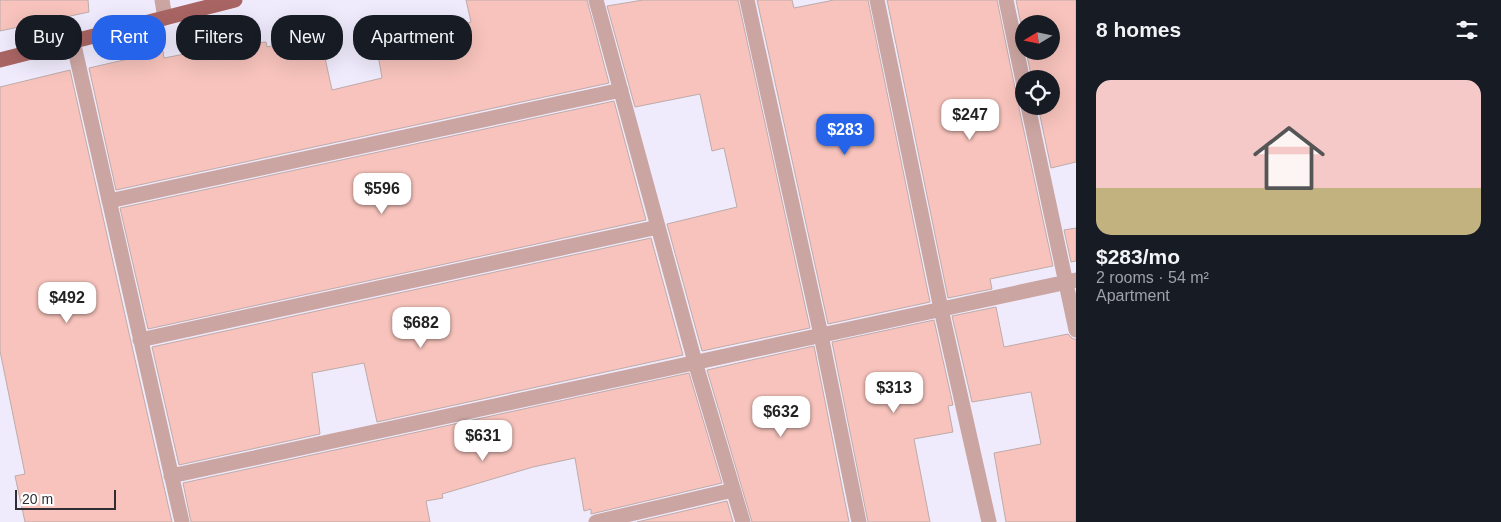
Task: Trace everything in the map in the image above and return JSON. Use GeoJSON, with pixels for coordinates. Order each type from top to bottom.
{"type":"FeatureCollection","features":[{"type":"Feature","properties":{"kind":"main road"},"geometry":{"type":"LineString","coordinates":[[166,18],[235,0]]}},
{"type":"Feature","properties":{"kind":"main road"},"geometry":{"type":"LineString","coordinates":[[0,60],[15,56]]}},
{"type":"Feature","properties":{"kind":"street"},"geometry":{"type":"LineString","coordinates":[[162,0],[165,15]]}},
{"type":"Feature","properties":{"kind":"street"},"geometry":{"type":"LineString","coordinates":[[596,0],[695,362],[743,522]]}},
{"type":"Feature","properties":{"kind":"street"},"geometry":{"type":"LineString","coordinates":[[747,0],[821,335],[859,522]]}},
{"type":"Feature","properties":{"kind":"street"},"geometry":{"type":"LineString","coordinates":[[877,0],[941,309],[989,522]]}},
{"type":"Feature","properties":{"kind":"street"},"geometry":{"type":"LineString","coordinates":[[1006,0],[1021,70]]}},
{"type":"Feature","properties":{"kind":"street"},"geometry":{"type":"LineString","coordinates":[[77,60],[182,522]]}},
{"type":"Feature","properties":{"kind":"street"},"geometry":{"type":"LineString","coordinates":[[109,201],[621,90]]}},
{"type":"Feature","properties":{"kind":"street"},"geometry":{"type":"LineString","coordinates":[[1030,115],[1071,281],[1076,330]]}},
{"type":"Feature","properties":{"kind":"street"},"geometry":{"type":"LineString","coordinates":[[140,340],[658,227]]}},
{"type":"Feature","properties":{"kind":"street"},"geometry":{"type":"LineString","coordinates":[[171,476],[1071,281]]}},
{"type":"Feature","properties":{"kind":"street"},"geometry":{"type":"LineString","coordinates":[[596,522],[733,490]]}},
{"type":"Feature","properties":{"kind":"building"},"geometry":{"type":"Polygon","coordinates":[[[0,0],[88,0],[89,12],[75,15],[15,15],[15,28],[0,31],[0,0]]]}},
{"type":"Feature","properties":{"kind":"building"},"geometry":{"type":"Polygon","coordinates":[[[466,0],[587,0],[609,83],[116,190],[89,68],[124,60],[166,60],[166,58],[176,56],[176,60],[261,60],[261,42],[266,42],[267,47],[271,46],[271,60],[325,60],[332,90],[382,78],[379,60],[472,60],[472,15],[469,15],[466,0]]]}},
{"type":"Feature","properties":{"kind":"building"},"geometry":{"type":"Polygon","coordinates":[[[643,0],[738,0],[810,328],[702,351],[667,224],[737,207],[724,148],[712,151],[700,94],[635,107],[607,6],[643,0]]]}},
{"type":"Feature","properties":{"kind":"building"},"geometry":{"type":"Polygon","coordinates":[[[757,0],[792,0],[794,8],[834,0],[868,0],[930,302],[828,324],[757,0]]]}},
{"type":"Feature","properties":{"kind":"building"},"geometry":{"type":"Polygon","coordinates":[[[887,0],[997,0],[1015,88],[1015,115],[1021,115],[1053,266],[990,279],[992,289],[948,298],[887,0]]]}},
{"type":"Feature","properties":{"kind":"building"},"geometry":{"type":"Polygon","coordinates":[[[1016,0],[1076,0],[1076,162],[1051,168],[1040,115],[1060,115],[1060,70],[1030,70],[1028,60],[1060,60],[1060,15],[1019,15],[1016,0]]]}},
{"type":"Feature","properties":{"kind":"building"},"geometry":{"type":"Polygon","coordinates":[[[70,70],[172,522],[25,522],[15,476],[25,474],[0,351],[0,87],[70,70]]]}},
{"type":"Feature","properties":{"kind":"building"},"geometry":{"type":"Polygon","coordinates":[[[614,101],[646,220],[148,329],[120,208],[614,101]]]}},
{"type":"Feature","properties":{"kind":"building"},"geometry":{"type":"Polygon","coordinates":[[[1076,228],[1076,261],[1071,262],[1064,230],[1076,228]]]}},
{"type":"Feature","properties":{"kind":"building"},"geometry":{"type":"Polygon","coordinates":[[[651,238],[683,355],[377,422],[364,363],[312,373],[320,434],[179,465],[152,347],[651,238]]]}},
{"type":"Feature","properties":{"kind":"building"},"geometry":{"type":"Polygon","coordinates":[[[996,307],[1004,347],[1068,334],[1073,339],[1076,339],[1076,522],[1006,522],[994,453],[1041,444],[1031,392],[972,402],[952,316],[996,307]]]}},
{"type":"Feature","properties":{"kind":"building"},"geometry":{"type":"Polygon","coordinates":[[[934,320],[953,405],[948,406],[953,432],[914,439],[930,522],[868,522],[832,342],[934,320]]]}},
{"type":"Feature","properties":{"kind":"building"},"geometry":{"type":"Polygon","coordinates":[[[814,346],[849,522],[752,522],[707,370],[814,346]]]}},
{"type":"Feature","properties":{"kind":"building"},"geometry":{"type":"Polygon","coordinates":[[[689,373],[722,483],[591,514],[591,509],[584,511],[575,458],[533,467],[442,494],[443,498],[426,501],[430,522],[191,522],[183,483],[689,373]]]}},
{"type":"Feature","properties":{"kind":"building"},"geometry":{"type":"Polygon","coordinates":[[[727,501],[733,522],[637,522],[727,501]]]}}]}
